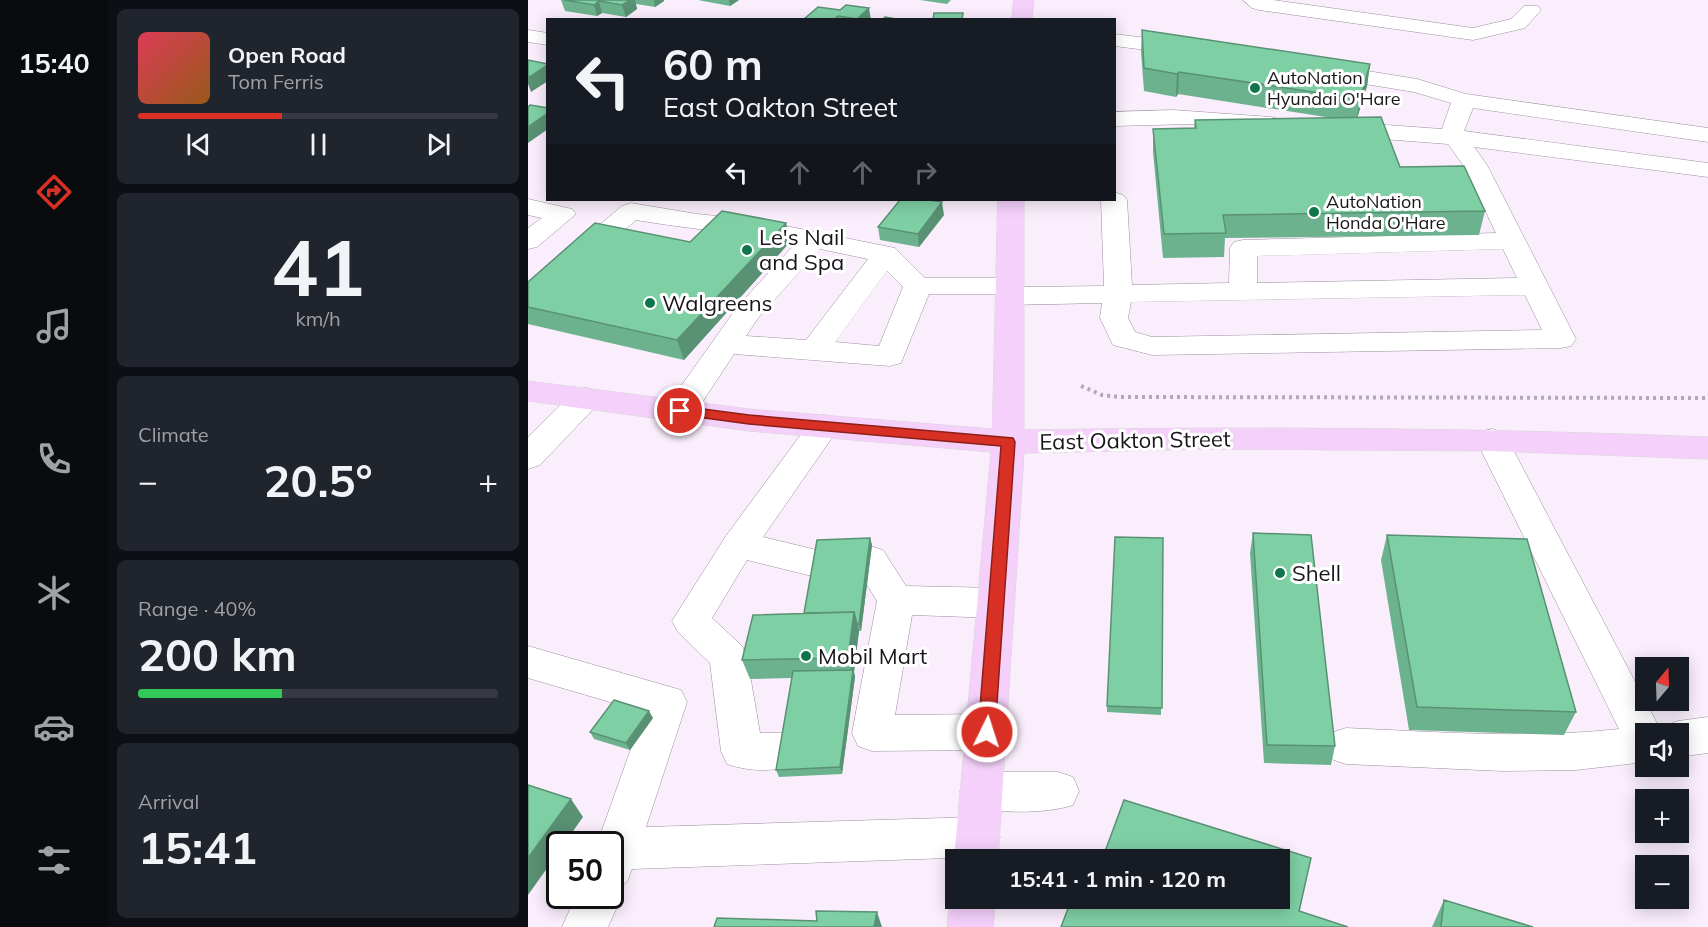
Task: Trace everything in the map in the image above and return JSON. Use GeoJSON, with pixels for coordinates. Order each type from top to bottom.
{"type":"FeatureCollection","features":[{"type":"Feature","properties":{"kind":"main road"},"geometry":{"type":"LineString","coordinates":[[1022,18],[1024,0]]}},
{"type":"Feature","properties":{"kind":"main road"},"geometry":{"type":"LineString","coordinates":[[977,848],[1008,442],[1011,201]]}},
{"type":"Feature","properties":{"kind":"main road","name":"East Oakton Street"},"geometry":{"type":"LineString","coordinates":[[528,391],[680,411],[1008,442],[1212,438],[1492,440],[1708,448]]}},
{"type":"Feature","properties":{"kind":"main road"},"geometry":{"type":"LineString","coordinates":[[970,927],[972,909]]}},
{"type":"Feature","properties":{"kind":"street"},"geometry":{"type":"LineString","coordinates":[[1253,0],[1259,4],[1473,34],[1518,24],[1530,10]]}},
{"type":"Feature","properties":{"kind":"street"},"geometry":{"type":"LineString","coordinates":[[528,36],[546,39]]}},
{"type":"Feature","properties":{"kind":"street"},"geometry":{"type":"LineString","coordinates":[[1116,40],[1206,52]]}},
{"type":"Feature","properties":{"kind":"street"},"geometry":{"type":"LineString","coordinates":[[1300,68],[1417,86],[1464,100],[1708,135]]}},
{"type":"Feature","properties":{"kind":"street"},"geometry":{"type":"LineString","coordinates":[[1114,201],[1118,294],[1114,318],[1123,338],[1152,346],[1560,339],[1475,165],[1452,133],[1464,100]]}},
{"type":"Feature","properties":{"kind":"street"},"geometry":{"type":"LineString","coordinates":[[1116,120],[1146,116],[1219,118],[1292,126]]}},
{"type":"Feature","properties":{"kind":"street"},"geometry":{"type":"LineString","coordinates":[[1325,128],[1455,137],[1708,170]]}},
{"type":"Feature","properties":{"kind":"street"},"geometry":{"type":"LineString","coordinates":[[528,207],[563,214],[528,241]]}},
{"type":"Feature","properties":{"kind":"street"},"geometry":{"type":"LineString","coordinates":[[528,300],[631,211],[697,222],[756,228],[885,254],[918,286],[1118,294],[1534,286]]}},
{"type":"Feature","properties":{"kind":"street"},"geometry":{"type":"LineString","coordinates":[[680,411],[748,312],[814,239]]}},
{"type":"Feature","properties":{"kind":"street"},"geometry":{"type":"LineString","coordinates":[[1243,292],[1243,248],[1513,242]]}},
{"type":"Feature","properties":{"kind":"street"},"geometry":{"type":"LineString","coordinates":[[814,351],[885,254]]}},
{"type":"Feature","properties":{"kind":"street"},"geometry":{"type":"LineString","coordinates":[[726,344],[890,356],[918,286]]}},
{"type":"Feature","properties":{"kind":"street"},"geometry":{"type":"LineString","coordinates":[[528,457],[585,398]]}},
{"type":"Feature","properties":{"kind":"street"},"geometry":{"type":"LineString","coordinates":[[783,751],[742,751],[728,657],[691,621],[738,545],[824,426]]}},
{"type":"Feature","properties":{"kind":"street"},"geometry":{"type":"LineString","coordinates":[[1492,440],[1636,723]]}},
{"type":"Feature","properties":{"kind":"street"},"geometry":{"type":"LineString","coordinates":[[738,545],[816,563]]}},
{"type":"Feature","properties":{"kind":"street"},"geometry":{"type":"LineString","coordinates":[[870,560],[896,600],[859,739],[987,732]]}},
{"type":"Feature","properties":{"kind":"street"},"geometry":{"type":"LineString","coordinates":[[896,600],[997,603]]}},
{"type":"Feature","properties":{"kind":"street"},"geometry":{"type":"LineString","coordinates":[[528,662],[667,702],[624,831]]}},
{"type":"Feature","properties":{"kind":"street"},"geometry":{"type":"LineString","coordinates":[[1689,738],[1708,735]]}},
{"type":"Feature","properties":{"kind":"street"},"geometry":{"type":"LineString","coordinates":[[1346,746],[1503,753],[1576,752],[1635,744]]}},
{"type":"Feature","properties":{"kind":"street"},"geometry":{"type":"LineString","coordinates":[[981,791],[1058,791]]}},
{"type":"Feature","properties":{"kind":"street"},"geometry":{"type":"LineString","coordinates":[[624,858],[977,848]]}},
{"type":"Feature","properties":{"kind":"street"},"geometry":{"type":"LineString","coordinates":[[585,927],[593,909]]}},
{"type":"Feature","properties":{"kind":"path"},"geometry":{"type":"LineString","coordinates":[[1081,386],[1102,395],[1120,397],[1708,398]]}},
{"type":"Feature","properties":{"kind":"building"},"geometry":{"type":"Polygon","coordinates":[[[564,0],[630,0],[622,5],[599,1],[594,5],[564,0]]]}},
{"type":"Feature","properties":{"kind":"building"},"geometry":{"type":"Polygon","coordinates":[[[846,5],[869,8],[858,18],[838,16],[836,18],[805,18],[818,7],[840,10],[846,5]]]}},
{"type":"Feature","properties":{"kind":"building"},"geometry":{"type":"Polygon","coordinates":[[[934,13],[963,13],[962,18],[933,18],[934,13]]]}},
{"type":"Feature","properties":{"kind":"building"},"geometry":{"type":"Polygon","coordinates":[[[1142,30],[1370,64],[1360,99],[1179,72],[1177,74],[1144,68],[1142,30]]]}},
{"type":"Feature","properties":{"kind":"building"},"geometry":{"type":"Polygon","coordinates":[[[528,60],[546,64],[546,66],[528,78],[528,60]]]}},
{"type":"Feature","properties":{"kind":"building"},"geometry":{"type":"Polygon","coordinates":[[[530,105],[546,108],[546,114],[528,127],[528,107],[530,105]]]}},
{"type":"Feature","properties":{"kind":"building","name":"AutoNation Honda O'Hare"},"geometry":{"type":"Polygon","coordinates":[[[1381,117],[1400,167],[1464,166],[1485,211],[1223,215],[1226,233],[1164,234],[1153,129],[1196,128],[1195,120],[1381,117]]]}},
{"type":"Feature","properties":{"kind":"building"},"geometry":{"type":"Polygon","coordinates":[[[899,201],[942,202],[918,234],[878,227],[899,201]]]}},
{"type":"Feature","properties":{"kind":"building"},"geometry":{"type":"Polygon","coordinates":[[[722,211],[786,223],[677,340],[528,307],[528,282],[595,223],[690,242],[722,211]]]}},
{"type":"Feature","properties":{"kind":"building","name":"Shell"},"geometry":{"type":"Polygon","coordinates":[[[1253,533],[1311,535],[1335,746],[1267,745],[1253,533]]]}},
{"type":"Feature","properties":{"kind":"building"},"geometry":{"type":"Polygon","coordinates":[[[1387,535],[1527,539],[1576,712],[1417,707],[1387,535]]]}},
{"type":"Feature","properties":{"kind":"building"},"geometry":{"type":"Polygon","coordinates":[[[1115,537],[1163,538],[1162,708],[1107,706],[1115,537]]]}},
{"type":"Feature","properties":{"kind":"building"},"geometry":{"type":"Polygon","coordinates":[[[870,538],[859,624],[857,624],[854,612],[804,613],[817,540],[870,538]]]}},
{"type":"Feature","properties":{"kind":"building"},"geometry":{"type":"Polygon","coordinates":[[[854,612],[848,658],[742,660],[753,615],[854,612]]]}},
{"type":"Feature","properties":{"kind":"building"},"geometry":{"type":"Polygon","coordinates":[[[853,670],[840,767],[776,770],[793,671],[853,670]]]}},
{"type":"Feature","properties":{"kind":"building"},"geometry":{"type":"Polygon","coordinates":[[[614,700],[649,711],[626,743],[590,732],[614,700]]]}},
{"type":"Feature","properties":{"kind":"building"},"geometry":{"type":"Polygon","coordinates":[[[528,785],[571,799],[546,831],[528,858],[528,785]]]}},
{"type":"Feature","properties":{"kind":"building"},"geometry":{"type":"Polygon","coordinates":[[[1124,800],[1282,849],[1106,849],[1124,800]]]}},
{"type":"Feature","properties":{"kind":"building"},"geometry":{"type":"Polygon","coordinates":[[[1290,851],[1311,858],[1299,911],[1348,927],[1061,927],[1068,909],[1290,909],[1290,851]]]}},
{"type":"Feature","properties":{"kind":"building"},"geometry":{"type":"Polygon","coordinates":[[[1444,900],[1533,927],[1441,927],[1444,900]]]}},
{"type":"Feature","properties":{"kind":"building"},"geometry":{"type":"Polygon","coordinates":[[[816,911],[877,912],[874,927],[714,927],[717,918],[817,921],[816,911]]]}},
{"type":"Feature","properties":{"kind":"place","name":"AutoNation Hyundai O'Hare"},"geometry":{"type":"Point","coordinates":[1255,88]}},
{"type":"Feature","properties":{"kind":"place","name":"AutoNation Honda O'Hare"},"geometry":{"type":"Point","coordinates":[1314,212]}},
{"type":"Feature","properties":{"kind":"place","name":"Le's Nail and Spa"},"geometry":{"type":"Point","coordinates":[747,250]}},
{"type":"Feature","properties":{"kind":"place","name":"Walgreens"},"geometry":{"type":"Point","coordinates":[650,303]}},
{"type":"Feature","properties":{"kind":"place","name":"Shell"},"geometry":{"type":"Point","coordinates":[1280,573]}},
{"type":"Feature","properties":{"kind":"place","name":"Mobil Mart"},"geometry":{"type":"Point","coordinates":[806,656]}},
{"type":"Feature","properties":{"kind":"route"},"geometry":{"type":"LineString","coordinates":[[680,411],[749,420],[1008,442],[987,732]]}}]}
